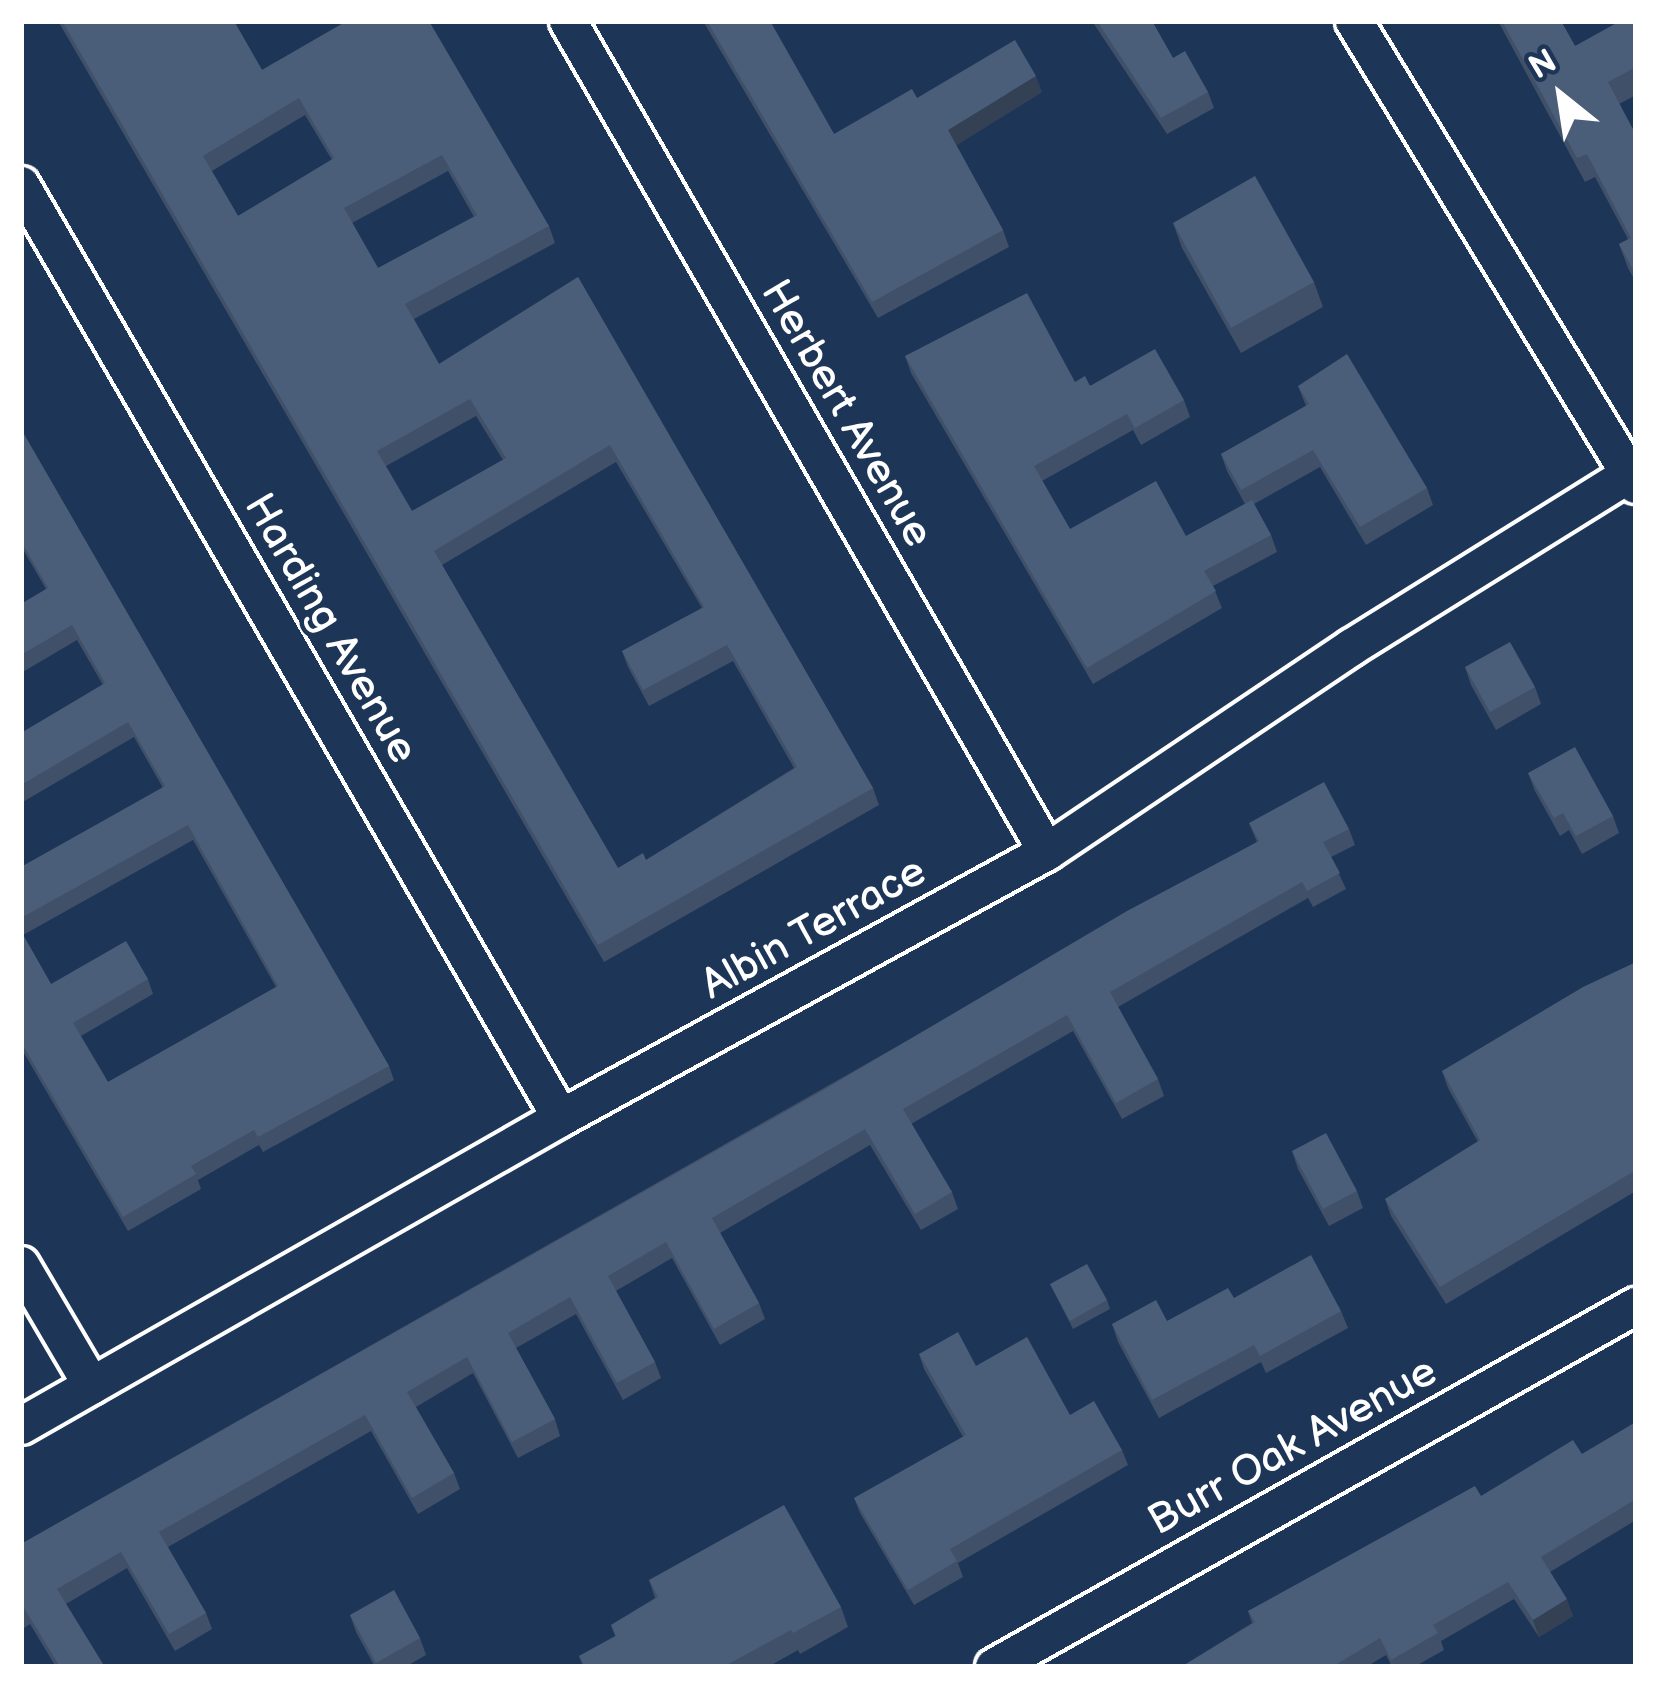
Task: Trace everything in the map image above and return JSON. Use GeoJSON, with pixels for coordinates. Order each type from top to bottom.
{"type":"FeatureCollection","features":[{"type":"Feature","properties":{"kind":"street","name":"Herbert Avenue"},"geometry":{"type":"LineString","coordinates":[[568,21],[1047,852]]}},
{"type":"Feature","properties":{"kind":"street"},"geometry":{"type":"LineString","coordinates":[[1354,21],[1632,480]]}},
{"type":"Feature","properties":{"kind":"street","name":"Harding Avenue"},"geometry":{"type":"LineString","coordinates":[[21,185],[561,1118]]}},
{"type":"Feature","properties":{"kind":"street","name":"Albin Terrace"},"geometry":{"type":"LineString","coordinates":[[21,1426],[561,1118],[1047,852],[1352,647],[1632,480]]}},
{"type":"Feature","properties":{"kind":"street"},"geometry":{"type":"LineString","coordinates":[[21,1265],[92,1385]]}},
{"type":"Feature","properties":{"kind":"street","name":"Burr Oak Avenue"},"geometry":{"type":"LineString","coordinates":[[994,1667],[1636,1306]]}},
{"type":"Feature","properties":{"kind":"building"},"geometry":{"type":"Polygon","coordinates":[[[62,21],[234,21],[262,70],[347,21],[429,21],[549,226],[405,304],[439,364],[578,277],[873,788],[598,945],[62,21]],[[299,98],[203,156],[238,216],[334,158],[299,98]],[[442,155],[344,208],[378,268],[477,215],[442,155]],[[470,399],[377,451],[412,511],[506,458],[470,399]],[[610,445],[434,551],[618,868],[643,853],[646,860],[797,767],[727,645],[643,690],[622,651],[704,607],[610,445]]]}},
{"type":"Feature","properties":{"kind":"building"},"geometry":{"type":"Polygon","coordinates":[[[707,21],[770,21],[834,134],[912,89],[917,98],[1015,40],[1036,76],[948,130],[1003,230],[872,302],[707,21]]]}},
{"type":"Feature","properties":{"kind":"building"},"geometry":{"type":"Polygon","coordinates":[[[1097,21],[1152,21],[1173,58],[1185,51],[1208,92],[1161,118],[1097,21]]]}},
{"type":"Feature","properties":{"kind":"building"},"geometry":{"type":"Polygon","coordinates":[[[1502,21],[1561,21],[1575,46],[1620,21],[1636,21],[1636,67],[1608,82],[1636,135],[1636,275],[1619,244],[1631,238],[1587,154],[1577,158],[1502,21]]]}},
{"type":"Feature","properties":{"kind":"building"},"geometry":{"type":"Polygon","coordinates":[[[1255,176],[1314,282],[1231,328],[1173,223],[1255,176]]]}},
{"type":"Feature","properties":{"kind":"building"},"geometry":{"type":"Polygon","coordinates":[[[1027,293],[1075,382],[1085,376],[1090,386],[1155,349],[1184,400],[1135,428],[1127,414],[1034,466],[1070,529],[1156,481],[1186,536],[1252,500],[1271,535],[1204,571],[1216,591],[1087,668],[905,356],[1027,293]]]}},
{"type":"Feature","properties":{"kind":"building"},"geometry":{"type":"Polygon","coordinates":[[[1347,354],[1427,488],[1360,527],[1313,450],[1241,490],[1221,454],[1309,404],[1298,386],[1347,354]]]}},
{"type":"Feature","properties":{"kind":"building"},"geometry":{"type":"Polygon","coordinates":[[[21,429],[389,1066],[258,1137],[254,1130],[191,1166],[196,1174],[123,1217],[21,1042],[21,931],[51,984],[126,941],[148,979],[73,1023],[108,1082],[278,986],[188,825],[21,918],[21,867],[165,786],[128,722],[21,785],[21,733],[105,683],[72,625],[21,655],[21,604],[48,588],[21,541],[21,429]]]}},
{"type":"Feature","properties":{"kind":"building"},"geometry":{"type":"Polygon","coordinates":[[[1510,642],[1535,687],[1490,712],[1465,667],[1510,642]]]}},
{"type":"Feature","properties":{"kind":"building"},"geometry":{"type":"Polygon","coordinates":[[[1575,747],[1613,816],[1576,836],[1563,813],[1554,818],[1528,773],[1575,747]]]}},
{"type":"Feature","properties":{"kind":"building"},"geometry":{"type":"Polygon","coordinates":[[[1324,782],[1349,829],[1323,842],[1340,873],[1307,891],[1302,882],[1110,992],[1158,1079],[1116,1103],[1067,1015],[903,1109],[952,1192],[915,1214],[865,1129],[712,1218],[759,1303],[714,1329],[666,1242],[608,1276],[655,1362],[617,1383],[570,1297],[508,1333],[555,1419],[512,1442],[467,1357],[407,1392],[454,1473],[412,1498],[365,1415],[159,1532],[206,1613],[169,1634],[121,1552],[57,1589],[104,1666],[60,1667],[24,1608],[21,1610],[21,1544],[827,1088],[1127,911],[1259,841],[1249,823],[1324,782]]]}},
{"type":"Feature","properties":{"kind":"building"},"geometry":{"type":"Polygon","coordinates":[[[1636,962],[1636,1170],[1440,1287],[1385,1199],[1480,1140],[1442,1071],[1583,987],[1636,962]]]}},
{"type":"Feature","properties":{"kind":"building"},"geometry":{"type":"Polygon","coordinates":[[[1326,1133],[1357,1191],[1323,1209],[1292,1151],[1326,1133]]]}},
{"type":"Feature","properties":{"kind":"building"},"geometry":{"type":"Polygon","coordinates":[[[1311,1255],[1341,1311],[1260,1356],[1254,1345],[1152,1400],[1112,1324],[1156,1300],[1167,1321],[1228,1288],[1234,1298],[1311,1255]]]}},
{"type":"Feature","properties":{"kind":"building"},"geometry":{"type":"Polygon","coordinates":[[[1087,1264],[1107,1300],[1070,1321],[1050,1284],[1087,1264]]]}},
{"type":"Feature","properties":{"kind":"building"},"geometry":{"type":"Polygon","coordinates":[[[958,1332],[976,1366],[1027,1337],[1070,1415],[1094,1401],[1122,1450],[950,1549],[957,1561],[908,1590],[854,1498],[966,1435],[919,1354],[958,1332]]]}},
{"type":"Feature","properties":{"kind":"building"},"geometry":{"type":"Polygon","coordinates":[[[1636,1422],[1636,1499],[1541,1557],[1567,1599],[1533,1620],[1508,1582],[1433,1625],[1438,1633],[1391,1660],[1380,1638],[1332,1667],[1181,1667],[1255,1622],[1248,1611],[1475,1486],[1481,1496],[1573,1440],[1582,1454],[1636,1422]]]}},
{"type":"Feature","properties":{"kind":"building"},"geometry":{"type":"Polygon","coordinates":[[[784,1505],[841,1607],[723,1667],[585,1667],[579,1656],[616,1636],[611,1625],[658,1597],[649,1580],[784,1505]]]}},
{"type":"Feature","properties":{"kind":"building"},"geometry":{"type":"Polygon","coordinates":[[[394,1590],[420,1638],[376,1663],[350,1615],[394,1590]]]}}]}
